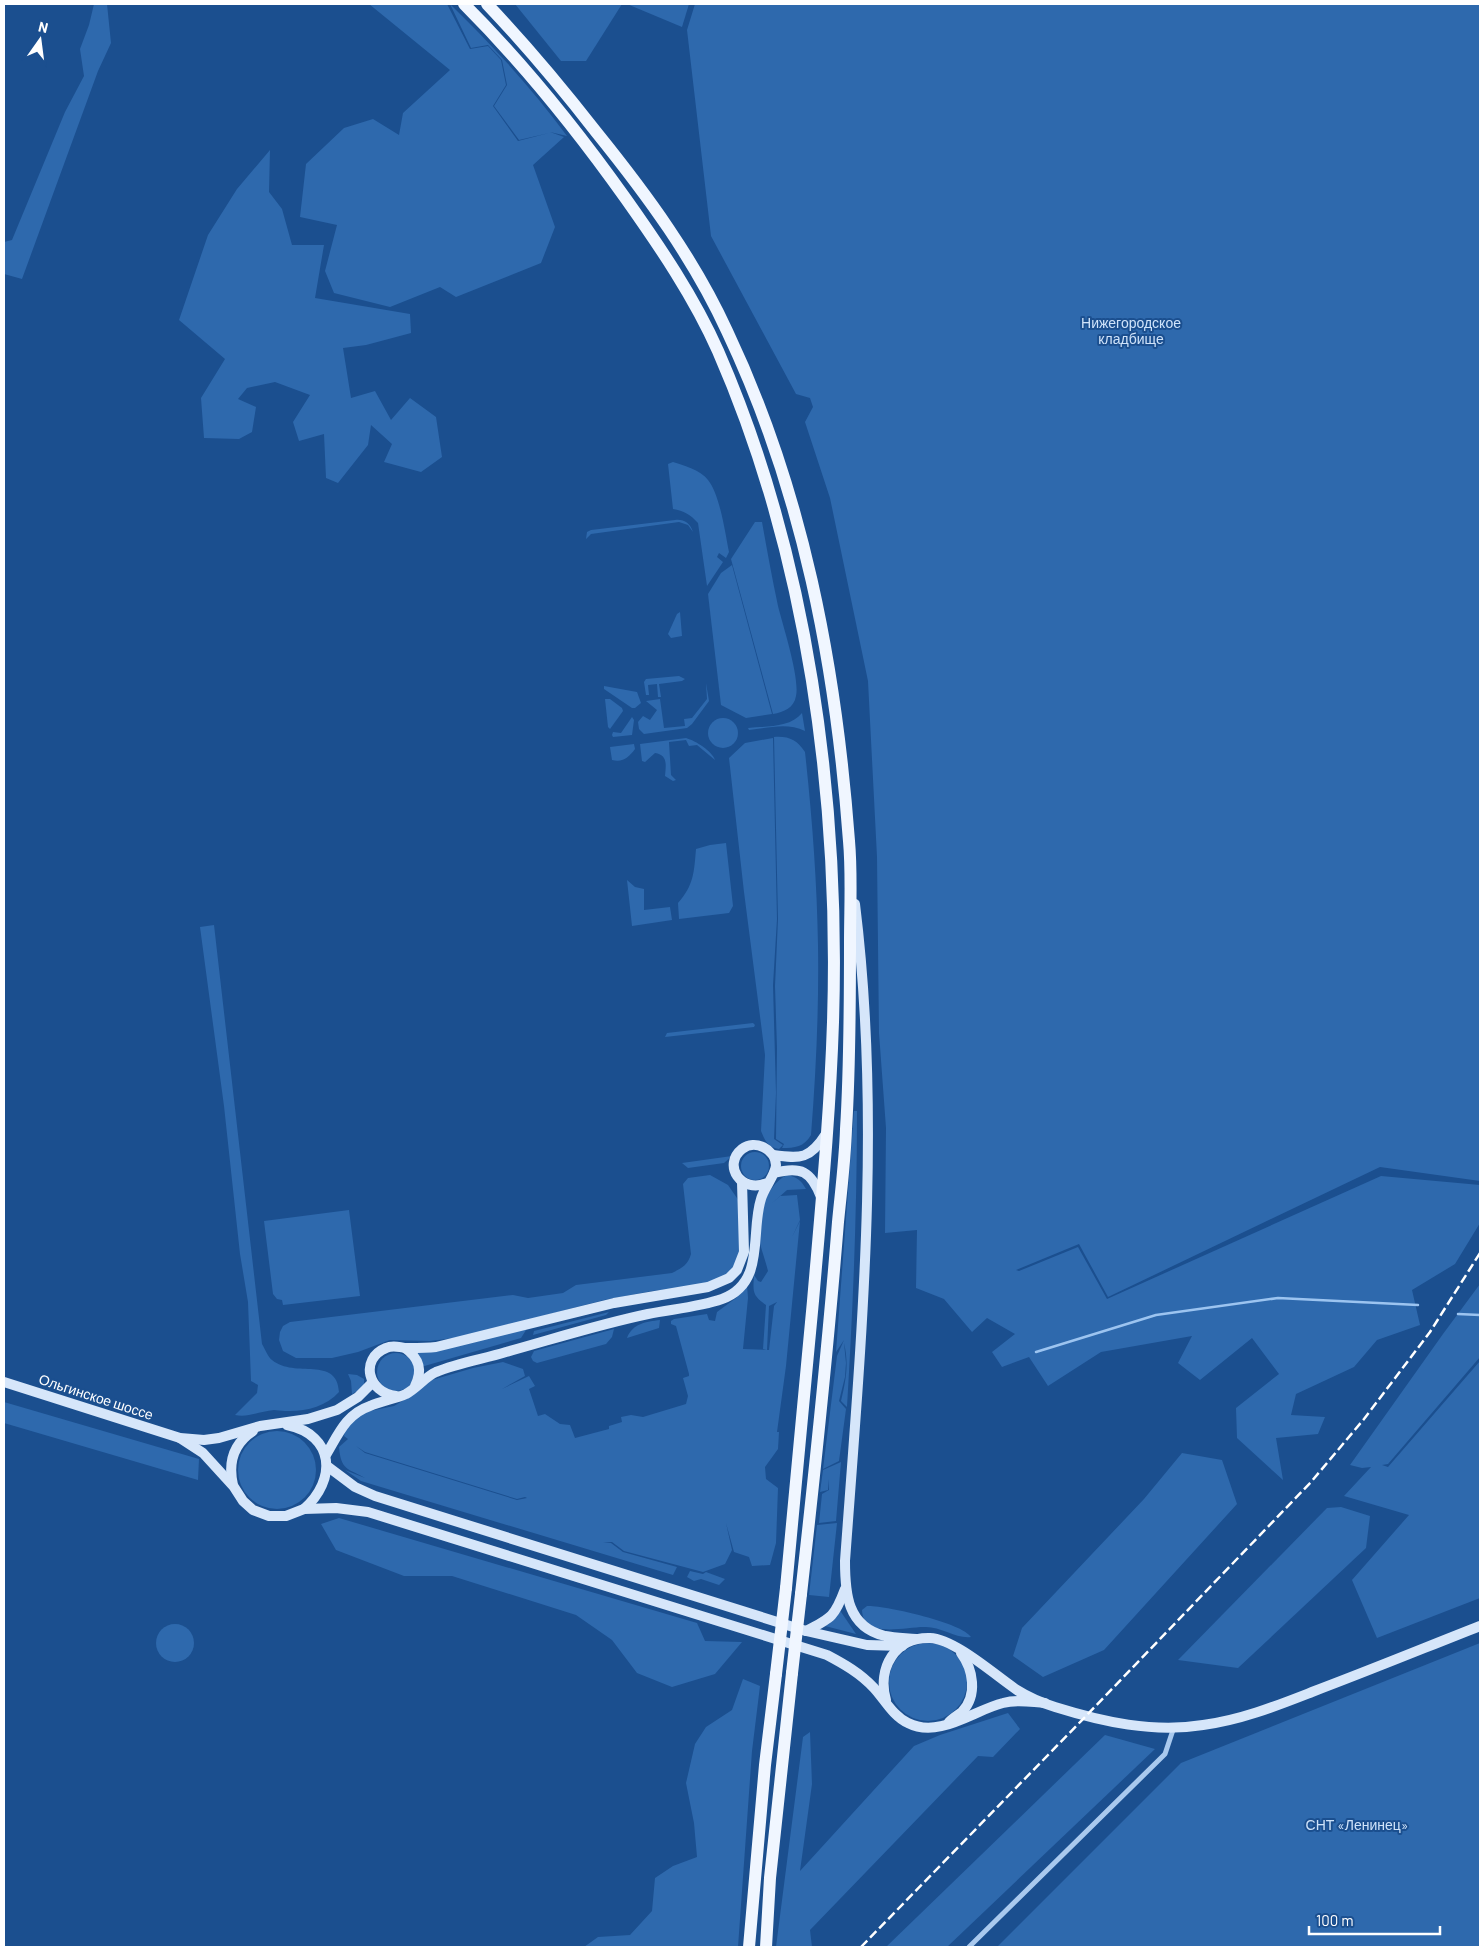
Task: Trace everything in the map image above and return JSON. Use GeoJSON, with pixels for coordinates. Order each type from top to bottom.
{"type":"FeatureCollection","features":[{"type":"Feature","properties":{"kind":"main road"},"geometry":{"type":"LineString","coordinates":[[464,4],[497,37],[600,162],[653,237],[687,292],[716,348],[747,425],[789,561],[802,624],[821,755],[830,841],[833,1020],[828,1131],[822,1200],[786,1588],[762,1792],[749,1947]]}},
{"type":"Feature","properties":{"kind":"main road"},"geometry":{"type":"LineString","coordinates":[[487,4],[558,82],[638,184],[674,236],[703,284],[726,329],[766,421],[809,567],[836,710],[850,865],[861,954],[867,1068],[867,1242],[865,1298],[845,1561],[845,1589],[852,1611],[859,1622],[871,1631],[885,1636],[916,1639],[932,1638],[947,1642],[1018,1690],[1045,1704]]}},
{"type":"Feature","properties":{"kind":"main road"},"geometry":{"type":"LineString","coordinates":[[766,1947],[770,1878],[831,1312],[846,1132],[850,1019],[850,865]]}},
{"type":"Feature","properties":{"kind":"main road"},"geometry":{"type":"LineString","coordinates":[[773,1154],[799,1156],[810,1154],[818,1147],[828,1131]]}},
{"type":"Feature","properties":{"kind":"main road"},"geometry":{"type":"LineString","coordinates":[[326,1455],[350,1417],[367,1407],[410,1391],[436,1372],[646,1315],[724,1298],[736,1291],[750,1272],[755,1254],[756,1221],[760,1200],[767,1183],[774,1174],[776,1164],[773,1154],[766,1148],[758,1145],[743,1149],[738,1154],[734,1169],[737,1176],[742,1182],[750,1186],[759,1186],[767,1183]]}},
{"type":"Feature","properties":{"kind":"main road"},"geometry":{"type":"LineString","coordinates":[[774,1174],[789,1170],[800,1170],[810,1176],[816,1183],[822,1200]]}},
{"type":"Feature","properties":{"kind":"main road"},"geometry":{"type":"LineString","coordinates":[[397,1396],[387,1395],[378,1390],[372,1383],[370,1370],[374,1358],[380,1351],[390,1346],[405,1348],[436,1347],[614,1303],[708,1287],[729,1278],[742,1262],[744,1252],[742,1182]]}},
{"type":"Feature","properties":{"kind":"main road"},"geometry":{"type":"LineString","coordinates":[[405,1348],[418,1361],[420,1369],[419,1378],[415,1386]]}},
{"type":"Feature","properties":{"kind":"main road","name":"Ольгинское шоссе"},"geometry":{"type":"LineString","coordinates":[[4,1382],[180,1438]]}},
{"type":"Feature","properties":{"kind":"main road"},"geometry":{"type":"LineString","coordinates":[[180,1438],[204,1440],[219,1438],[260,1426],[308,1419],[337,1410],[358,1397],[372,1383]]}},
{"type":"Feature","properties":{"kind":"main road"},"geometry":{"type":"LineString","coordinates":[[276,1424],[299,1428],[316,1438],[326,1455],[327,1466],[323,1486],[314,1500],[304,1509]]}},
{"type":"Feature","properties":{"kind":"main road"},"geometry":{"type":"LineString","coordinates":[[234,1487],[230,1471],[237,1445],[245,1436],[260,1426]]}},
{"type":"Feature","properties":{"kind":"main road"},"geometry":{"type":"LineString","coordinates":[[180,1438],[203,1453],[234,1487],[243,1501],[253,1510],[269,1516],[286,1516],[304,1509],[336,1508],[368,1512],[827,1655],[853,1669],[887,1703],[897,1716],[910,1724],[929,1728],[966,1719],[1001,1703],[1018,1700],[1045,1704],[1130,1726],[1202,1726],[1244,1717],[1336,1684],[1480,1626]]}},
{"type":"Feature","properties":{"kind":"main road"},"geometry":{"type":"LineString","coordinates":[[327,1466],[355,1487],[375,1496],[806,1631],[867,1645],[902,1646]]}},
{"type":"Feature","properties":{"kind":"main road"},"geometry":{"type":"LineString","coordinates":[[806,1631],[828,1620],[838,1607],[845,1589]]}},
{"type":"Feature","properties":{"kind":"main road"},"geometry":{"type":"LineString","coordinates":[[887,1703],[883,1687],[886,1666],[892,1654],[916,1639]]}},
{"type":"Feature","properties":{"kind":"main road"},"geometry":{"type":"LineString","coordinates":[[946,1724],[962,1711],[969,1700],[973,1682],[968,1662],[958,1649]]}},
{"type":"Feature","properties":{"kind":"street"},"geometry":{"type":"LineString","coordinates":[[969,1947],[1166,1754],[1174,1726]]}},
{"type":"Feature","properties":{"kind":"green space"},"geometry":{"type":"Polygon","coordinates":[[[94,4],[107,4],[111,43],[98,71],[22,279],[4,274],[4,242],[12,240],[65,112],[84,76],[80,49],[94,4]]]}},
{"type":"Feature","properties":{"kind":"green space"},"geometry":{"type":"Polygon","coordinates":[[[369,4],[447,4],[470,49],[488,46],[501,60],[506,85],[493,106],[518,141],[549,133],[519,140],[494,106],[507,85],[502,60],[488,45],[471,48],[450,4],[511,67],[567,136],[550,132],[564,137],[533,165],[555,227],[541,263],[456,297],[440,287],[390,307],[334,293],[325,271],[337,225],[300,217],[306,164],[344,128],[373,119],[399,135],[403,113],[450,70],[369,4]]]}},
{"type":"Feature","properties":{"kind":"green space"},"geometry":{"type":"Polygon","coordinates":[[[515,4],[622,4],[586,61],[561,61],[515,4]]]}},
{"type":"Feature","properties":{"kind":"green space"},"geometry":{"type":"Polygon","coordinates":[[[627,4],[689,4],[682,27],[627,4]]]}},
{"type":"Feature","properties":{"kind":"green space","name":"Нижегородское кладбище"},"geometry":{"type":"Polygon","coordinates":[[[695,4],[1480,4],[1480,1181],[1380,1167],[1108,1297],[1079,1244],[1016,1270],[1019,1271],[1078,1247],[1107,1299],[1381,1176],[1480,1185],[1480,1223],[1455,1264],[1412,1290],[1420,1325],[1377,1340],[1354,1367],[1296,1394],[1291,1415],[1325,1417],[1318,1434],[1276,1438],[1283,1480],[1237,1438],[1236,1408],[1279,1374],[1252,1338],[1200,1380],[1178,1363],[1192,1336],[1101,1352],[1048,1386],[1029,1357],[1002,1367],[992,1352],[1015,1334],[987,1318],[972,1332],[944,1299],[916,1288],[917,1230],[885,1233],[886,1128],[879,1033],[877,857],[868,681],[830,498],[805,422],[813,407],[810,398],[796,394],[711,236],[687,30],[695,4]]]}},
{"type":"Feature","properties":{"kind":"green space"},"geometry":{"type":"Polygon","coordinates":[[[270,150],[269,192],[282,209],[292,245],[324,245],[315,298],[410,314],[411,333],[366,345],[343,348],[351,398],[375,391],[391,420],[410,398],[436,417],[442,457],[421,472],[384,462],[392,444],[371,425],[368,445],[338,483],[326,478],[324,434],[299,441],[293,422],[310,395],[275,382],[247,388],[238,399],[256,407],[252,432],[239,439],[204,438],[201,398],[225,359],[179,320],[208,235],[237,189],[270,150]]]}},
{"type":"Feature","properties":{"kind":"green space"},"geometry":{"type":"Polygon","coordinates":[[[673,462],[692,468],[705,476],[719,504],[729,552],[726,558],[719,553],[717,557],[723,562],[707,586],[698,523],[687,513],[673,509],[668,464],[673,462]]]}},
{"type":"Feature","properties":{"kind":"green space"},"geometry":{"type":"Polygon","coordinates":[[[675,520],[686,522],[693,532],[688,525],[679,522],[591,534],[586,539],[587,532],[591,530],[675,520]]]}},
{"type":"Feature","properties":{"kind":"green space"},"geometry":{"type":"Polygon","coordinates":[[[755,522],[762,522],[778,606],[796,677],[797,688],[793,704],[785,711],[773,714],[731,559],[755,522]]]}},
{"type":"Feature","properties":{"kind":"green space"},"geometry":{"type":"Polygon","coordinates":[[[732,565],[772,714],[746,718],[721,705],[708,594],[721,573],[732,565]]]}},
{"type":"Feature","properties":{"kind":"green space"},"geometry":{"type":"Polygon","coordinates":[[[680,612],[682,636],[671,638],[668,634],[677,614],[680,612]]]}},
{"type":"Feature","properties":{"kind":"green space"},"geometry":{"type":"Polygon","coordinates":[[[679,676],[685,679],[659,684],[661,697],[658,697],[657,684],[648,685],[649,695],[646,695],[644,682],[646,679],[679,676]]]}},
{"type":"Feature","properties":{"kind":"green space"},"geometry":{"type":"Polygon","coordinates":[[[706,683],[709,701],[687,728],[644,734],[639,729],[638,722],[643,716],[650,720],[657,710],[646,701],[660,699],[664,728],[685,726],[684,719],[692,718],[707,699],[706,683]]]}},
{"type":"Feature","properties":{"kind":"green space"},"geometry":{"type":"Polygon","coordinates":[[[604,686],[637,692],[641,703],[632,708],[604,689],[604,686]]]}},
{"type":"Feature","properties":{"kind":"green space"},"geometry":{"type":"Polygon","coordinates":[[[605,699],[610,699],[622,708],[623,711],[610,729],[608,727],[605,699]]]}},
{"type":"Feature","properties":{"kind":"green space"},"geometry":{"type":"Polygon","coordinates":[[[802,713],[805,731],[784,726],[749,730],[748,728],[784,724],[797,718],[802,713]]]}},
{"type":"Feature","properties":{"kind":"green space"},"geometry":{"type":"Polygon","coordinates":[[[632,717],[634,720],[632,735],[613,737],[613,732],[621,733],[632,717]]]}},
{"type":"Feature","properties":{"kind":"green space"},"geometry":{"type":"Polygon","coordinates":[[[723,718],[729,719],[737,727],[737,739],[729,747],[723,748],[717,747],[709,739],[708,733],[709,727],[717,719],[723,718]]]}},
{"type":"Feature","properties":{"kind":"green space"},"geometry":{"type":"Polygon","coordinates":[[[774,737],[784,737],[792,740],[799,744],[805,752],[814,848],[817,921],[818,1017],[811,1135],[802,1144],[787,1148],[782,1148],[784,1144],[776,1139],[777,1048],[775,986],[778,919],[774,737]]]}},
{"type":"Feature","properties":{"kind":"green space"},"geometry":{"type":"Polygon","coordinates":[[[686,738],[694,741],[711,753],[715,760],[697,745],[689,746],[686,740],[669,742],[671,775],[676,780],[673,781],[665,776],[665,761],[659,754],[655,753],[645,762],[642,761],[640,744],[686,738]]]}},
{"type":"Feature","properties":{"kind":"green space"},"geometry":{"type":"Polygon","coordinates":[[[773,738],[777,919],[773,985],[776,1093],[774,1139],[783,1145],[779,1149],[767,1143],[761,1131],[765,1055],[729,758],[745,743],[773,738]]]}},
{"type":"Feature","properties":{"kind":"green space"},"geometry":{"type":"Polygon","coordinates":[[[634,744],[635,749],[628,757],[619,761],[612,760],[610,747],[634,744]]]}},
{"type":"Feature","properties":{"kind":"green space"},"geometry":{"type":"Polygon","coordinates":[[[726,843],[733,906],[729,913],[679,919],[678,903],[690,884],[694,871],[696,849],[726,843]]]}},
{"type":"Feature","properties":{"kind":"green space"},"geometry":{"type":"Polygon","coordinates":[[[627,880],[635,887],[644,889],[644,910],[670,907],[672,920],[632,926],[627,880]]]}},
{"type":"Feature","properties":{"kind":"green space"},"geometry":{"type":"Polygon","coordinates":[[[214,925],[262,1344],[271,1359],[281,1365],[292,1368],[313,1369],[331,1374],[336,1381],[339,1392],[321,1405],[307,1409],[292,1411],[274,1410],[245,1416],[235,1415],[257,1393],[258,1385],[251,1381],[248,1302],[240,1254],[224,1106],[200,927],[214,925]]]}},
{"type":"Feature","properties":{"kind":"green space"},"geometry":{"type":"Polygon","coordinates":[[[753,1023],[754,1027],[665,1037],[667,1033],[753,1023]]]}},
{"type":"Feature","properties":{"kind":"green space"},"geometry":{"type":"Polygon","coordinates":[[[854,1111],[857,1111],[853,1296],[847,1407],[841,1401],[846,1372],[846,1363],[845,1377],[839,1401],[846,1409],[839,1461],[823,1469],[837,1356],[844,1340],[836,1352],[854,1111]]]}},
{"type":"Feature","properties":{"kind":"green space"},"geometry":{"type":"Polygon","coordinates":[[[755,1152],[765,1156],[769,1166],[765,1176],[755,1180],[745,1176],[741,1166],[745,1156],[755,1152]]]}},
{"type":"Feature","properties":{"kind":"green space"},"geometry":{"type":"Polygon","coordinates":[[[732,1156],[724,1163],[688,1168],[682,1163],[732,1156]]]}},
{"type":"Feature","properties":{"kind":"green space"},"geometry":{"type":"Polygon","coordinates":[[[710,1175],[728,1185],[739,1201],[741,1256],[729,1275],[696,1286],[652,1291],[604,1300],[462,1337],[430,1341],[390,1340],[358,1352],[332,1358],[296,1358],[283,1351],[279,1340],[280,1332],[283,1326],[290,1322],[513,1295],[528,1298],[563,1293],[576,1285],[672,1273],[684,1266],[691,1254],[683,1184],[688,1178],[710,1175]]]}},
{"type":"Feature","properties":{"kind":"green space"},"geometry":{"type":"Polygon","coordinates":[[[787,1175],[798,1179],[806,1189],[787,1190],[780,1196],[797,1195],[800,1220],[792,1237],[800,1221],[786,1366],[777,1432],[779,1432],[778,1449],[765,1467],[766,1479],[778,1488],[776,1543],[770,1565],[752,1566],[749,1557],[734,1552],[726,1523],[732,1550],[725,1564],[703,1572],[624,1551],[612,1542],[603,1542],[611,1543],[623,1552],[677,1567],[673,1575],[361,1481],[345,1470],[365,1478],[346,1468],[340,1455],[339,1447],[348,1439],[344,1436],[346,1425],[365,1412],[394,1406],[432,1380],[473,1368],[503,1362],[523,1369],[525,1376],[502,1389],[529,1376],[535,1386],[529,1389],[538,1416],[545,1414],[560,1424],[570,1425],[575,1438],[609,1429],[609,1426],[622,1422],[621,1417],[631,1415],[643,1417],[686,1404],[688,1396],[683,1378],[689,1376],[689,1374],[676,1326],[671,1324],[671,1321],[707,1314],[709,1320],[715,1321],[717,1312],[736,1298],[747,1285],[748,1298],[743,1349],[767,1350],[763,1349],[766,1305],[754,1293],[754,1275],[761,1282],[768,1271],[760,1242],[758,1224],[765,1199],[775,1185],[787,1175]],[[777,1302],[769,1306],[767,1350],[769,1350],[774,1306],[777,1302]],[[356,1446],[365,1453],[517,1500],[527,1498],[517,1499],[365,1452],[356,1446]]]}},
{"type":"Feature","properties":{"kind":"green space"},"geometry":{"type":"Polygon","coordinates":[[[349,1210],[360,1296],[283,1305],[282,1300],[277,1299],[273,1294],[264,1221],[349,1210]]]}},
{"type":"Feature","properties":{"kind":"green space"},"geometry":{"type":"Polygon","coordinates":[[[1480,1284],[1480,1357],[1388,1464],[1382,1465],[1388,1467],[1480,1361],[1480,1598],[1377,1638],[1352,1580],[1409,1515],[1344,1496],[1371,1467],[1362,1468],[1350,1465],[1480,1284]]]}},
{"type":"Feature","properties":{"kind":"green space"},"geometry":{"type":"Polygon","coordinates":[[[609,1312],[606,1315],[533,1335],[534,1331],[609,1312]]]}},
{"type":"Feature","properties":{"kind":"green space"},"geometry":{"type":"Polygon","coordinates":[[[660,1320],[659,1328],[627,1338],[636,1326],[660,1320]]]}},
{"type":"Feature","properties":{"kind":"green space"},"geometry":{"type":"Polygon","coordinates":[[[528,1327],[521,1338],[421,1367],[416,1352],[528,1327]]]}},
{"type":"Feature","properties":{"kind":"green space"},"geometry":{"type":"Polygon","coordinates":[[[614,1329],[612,1337],[606,1344],[537,1363],[531,1357],[534,1351],[614,1329]]]}},
{"type":"Feature","properties":{"kind":"green space"},"geometry":{"type":"Polygon","coordinates":[[[396,1353],[409,1359],[415,1372],[409,1385],[396,1391],[383,1385],[377,1372],[383,1359],[396,1353]]]}},
{"type":"Feature","properties":{"kind":"green space"},"geometry":{"type":"Polygon","coordinates":[[[348,1374],[357,1375],[364,1379],[364,1387],[352,1394],[351,1381],[348,1374]]]}},
{"type":"Feature","properties":{"kind":"green space"},"geometry":{"type":"Polygon","coordinates":[[[4,1402],[199,1459],[198,1480],[4,1423],[4,1402]]]}},
{"type":"Feature","properties":{"kind":"green space"},"geometry":{"type":"Polygon","coordinates":[[[277,1431],[292,1434],[305,1442],[313,1455],[316,1470],[313,1485],[305,1498],[292,1506],[277,1509],[262,1506],[249,1498],[241,1485],[238,1470],[241,1455],[249,1442],[262,1434],[277,1431]]]}},
{"type":"Feature","properties":{"kind":"green space"},"geometry":{"type":"Polygon","coordinates":[[[1182,1453],[1222,1460],[1237,1504],[1104,1650],[1043,1677],[1013,1656],[1022,1628],[1144,1499],[1182,1453]]]}},
{"type":"Feature","properties":{"kind":"green space"},"geometry":{"type":"Polygon","coordinates":[[[841,1462],[836,1521],[819,1523],[822,1494],[829,1490],[829,1479],[828,1490],[820,1492],[823,1470],[841,1462]]]}},
{"type":"Feature","properties":{"kind":"green space"},"geometry":{"type":"Polygon","coordinates":[[[1341,1507],[1370,1516],[1366,1548],[1238,1668],[1178,1660],[1327,1508],[1341,1507]]]}},
{"type":"Feature","properties":{"kind":"green space"},"geometry":{"type":"Polygon","coordinates":[[[339,1518],[697,1623],[705,1641],[742,1642],[715,1674],[672,1687],[637,1673],[612,1640],[576,1615],[452,1576],[404,1576],[336,1550],[321,1524],[339,1518]]]}},
{"type":"Feature","properties":{"kind":"green space"},"geometry":{"type":"Polygon","coordinates":[[[837,1523],[829,1597],[809,1595],[817,1525],[837,1523]]]}},
{"type":"Feature","properties":{"kind":"green space"},"geometry":{"type":"Polygon","coordinates":[[[690,1571],[703,1574],[706,1572],[725,1579],[719,1585],[701,1579],[694,1581],[687,1577],[690,1571]]]}},
{"type":"Feature","properties":{"kind":"green space"},"geometry":{"type":"Polygon","coordinates":[[[867,1606],[889,1608],[939,1621],[954,1626],[971,1637],[926,1627],[878,1628],[870,1625],[864,1619],[862,1610],[867,1606]]]}},
{"type":"Feature","properties":{"kind":"green space"},"geometry":{"type":"Polygon","coordinates":[[[839,1609],[856,1634],[825,1626],[839,1609]]]}},
{"type":"Feature","properties":{"kind":"green space"},"geometry":{"type":"Polygon","coordinates":[[[175,1624],[188,1630],[194,1643],[188,1656],[175,1662],[162,1656],[156,1643],[162,1630],[175,1624]]]}},
{"type":"Feature","properties":{"kind":"green space"},"geometry":{"type":"Polygon","coordinates":[[[928,1643],[943,1646],[956,1654],[964,1667],[967,1682],[964,1697],[956,1710],[943,1718],[928,1721],[913,1718],[900,1710],[892,1697],[889,1682],[892,1667],[900,1654],[913,1646],[928,1643]]]}},
{"type":"Feature","properties":{"kind":"green space","name":"СНТ «Ленинец»"},"geometry":{"type":"Polygon","coordinates":[[[1480,1643],[1480,1947],[997,1947],[1181,1763],[1480,1643]]]}},
{"type":"Feature","properties":{"kind":"green space"},"geometry":{"type":"Polygon","coordinates":[[[743,1679],[760,1686],[752,1751],[738,1947],[584,1947],[598,1937],[630,1935],[652,1911],[655,1878],[673,1866],[697,1857],[694,1823],[686,1783],[695,1744],[706,1727],[732,1710],[743,1679]]]}},
{"type":"Feature","properties":{"kind":"green space"},"geometry":{"type":"Polygon","coordinates":[[[1008,1713],[1020,1729],[993,1757],[978,1756],[810,1930],[812,1947],[776,1947],[803,1737],[810,1732],[812,1784],[800,1871],[914,1746],[940,1735],[1008,1713]]]}},
{"type":"Feature","properties":{"kind":"green space"},"geometry":{"type":"Polygon","coordinates":[[[1105,1735],[1155,1749],[947,1947],[886,1947],[1105,1735]]]}},
{"type":"Feature","properties":{"kind":"waterway"},"geometry":{"type":"LineString","coordinates":[[1036,1352],[1156,1315],[1278,1298],[1418,1305]]}},
{"type":"Feature","properties":{"kind":"waterway"},"geometry":{"type":"LineString","coordinates":[[1458,1314],[1480,1315]]}},
{"type":"Feature","properties":{"kind":"railway"},"geometry":{"type":"LineString","coordinates":[[861,1947],[1311,1482],[1364,1419],[1430,1332],[1480,1253]]}}]}
